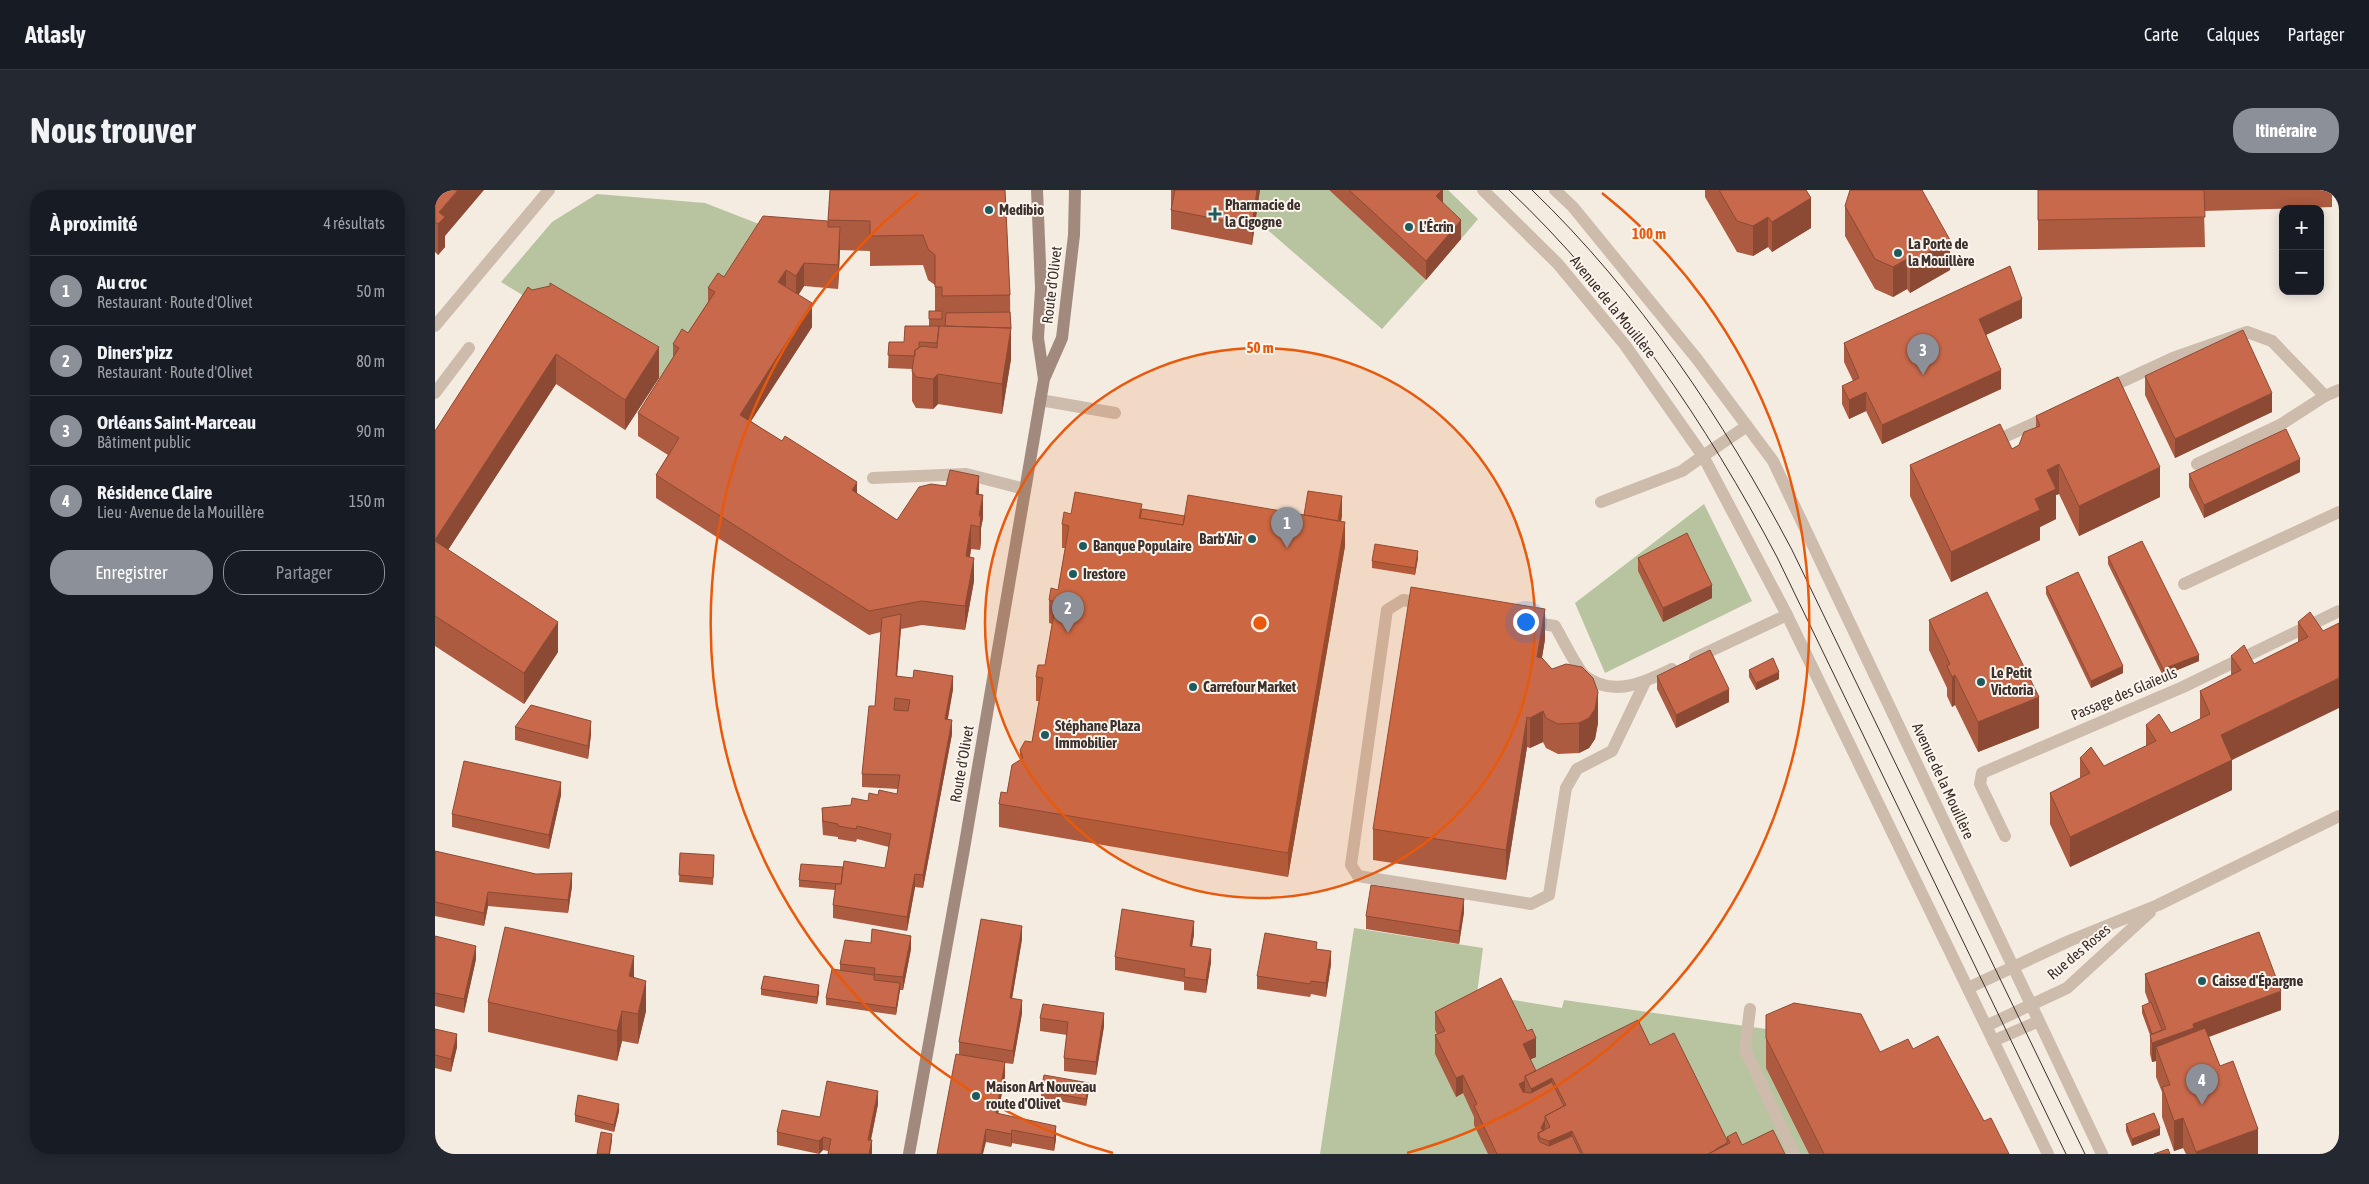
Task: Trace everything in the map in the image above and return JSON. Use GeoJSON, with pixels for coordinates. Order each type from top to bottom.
{"type":"FeatureCollection","features":[{"type":"Feature","properties":{"kind":"main road","name":"Route d'Olivet"},"geometry":{"type":"LineString","coordinates":[[1037,190],[1041,288],[1038,338],[1044,379]]}},
{"type":"Feature","properties":{"kind":"main road","name":"Route d'Olivet"},"geometry":{"type":"LineString","coordinates":[[909,1154],[1044,379],[1062,338],[1074,235],[1075,190]]}},
{"type":"Feature","properties":{"kind":"street"},"geometry":{"type":"LineString","coordinates":[[435,326],[549,190]]}},
{"type":"Feature","properties":{"kind":"street","name":"Avenue de la Mouillère"},"geometry":{"type":"LineString","coordinates":[[1483,190],[1558,264],[1648,377],[1703,456],[1787,615],[2048,1154]]}},
{"type":"Feature","properties":{"kind":"street","name":"Avenue de la Mouillère"},"geometry":{"type":"LineString","coordinates":[[1555,190],[1573,207],[1697,359],[1773,461],[2102,1154]]}},
{"type":"Feature","properties":{"kind":"street"},"geometry":{"type":"LineString","coordinates":[[2093,395],[2173,358],[2247,332],[2272,341],[2325,396]]}},
{"type":"Feature","properties":{"kind":"street"},"geometry":{"type":"LineString","coordinates":[[435,392],[469,348]]}},
{"type":"Feature","properties":{"kind":"street"},"geometry":{"type":"LineString","coordinates":[[2197,464],[2279,425],[2325,396],[2339,390]]}},
{"type":"Feature","properties":{"kind":"street"},"geometry":{"type":"LineString","coordinates":[[1041,400],[1115,413]]}},
{"type":"Feature","properties":{"kind":"street"},"geometry":{"type":"LineString","coordinates":[[2004,437],[2057,412]]}},
{"type":"Feature","properties":{"kind":"street"},"geometry":{"type":"LineString","coordinates":[[1601,502],[1682,471],[1747,426]]}},
{"type":"Feature","properties":{"kind":"street"},"geometry":{"type":"LineString","coordinates":[[873,478],[966,474],[1025,489]]}},
{"type":"Feature","properties":{"kind":"street"},"geometry":{"type":"LineString","coordinates":[[2184,584],[2339,512]]}},
{"type":"Feature","properties":{"kind":"street"},"geometry":{"type":"LineString","coordinates":[[1441,607],[1403,600],[1387,610],[1351,865],[1358,876],[1531,904],[1549,894],[1566,788],[1577,769],[1612,751],[1645,682]]}},
{"type":"Feature","properties":{"kind":"street","name":"Passage des Glaïeuls"},"geometry":{"type":"LineString","coordinates":[[2005,836],[1980,784],[1982,773],[2183,687],[2339,611]]}},
{"type":"Feature","properties":{"kind":"street"},"geometry":{"type":"LineString","coordinates":[[1517,620],[1555,626],[1585,676],[1613,688],[1645,682],[1787,615]]}},
{"type":"Feature","properties":{"kind":"street","name":"Rue des Roses"},"geometry":{"type":"LineString","coordinates":[[1968,988],[2069,941],[2158,905],[2339,816]]}},
{"type":"Feature","properties":{"kind":"street","name":"Rue des Roses"},"geometry":{"type":"LineString","coordinates":[[1986,1026],[2067,988],[2158,905]]}},
{"type":"Feature","properties":{"kind":"street"},"geometry":{"type":"LineString","coordinates":[[1750,1009],[1745,1049],[1794,1154]]}},
{"type":"Feature","properties":{"kind":"street"},"geometry":{"type":"LineString","coordinates":[[1993,1041],[2039,1020]]}},
{"type":"Feature","properties":{"kind":"green space"},"geometry":{"type":"Polygon","coordinates":[[[1260,190],[1329,190],[1426,280],[1382,329],[1256,220],[1260,190]]]}},
{"type":"Feature","properties":{"kind":"green space"},"geometry":{"type":"Polygon","coordinates":[[[1424,190],[1448,190],[1478,219],[1461,239],[1424,190]]]}},
{"type":"Feature","properties":{"kind":"green space"},"geometry":{"type":"Polygon","coordinates":[[[597,194],[705,203],[759,224],[664,381],[501,282],[552,222],[597,194]]]}},
{"type":"Feature","properties":{"kind":"green space"},"geometry":{"type":"Polygon","coordinates":[[[1704,504],[1752,601],[1605,673],[1575,603],[1704,504]]]}},
{"type":"Feature","properties":{"kind":"green space"},"geometry":{"type":"Polygon","coordinates":[[[1354,928],[1483,948],[1477,994],[1562,1008],[1564,1000],[1794,1033],[1809,1154],[1320,1154],[1354,928]]]}},
{"type":"Feature","properties":{"kind":"building"},"geometry":{"type":"Polygon","coordinates":[[[435,190],[458,190],[439,212],[445,217],[438,224],[435,222],[435,190]]]}},
{"type":"Feature","properties":{"kind":"building"},"geometry":{"type":"Polygon","coordinates":[[[830,190],[1005,190],[1010,295],[942,296],[942,287],[935,287],[935,255],[928,249],[923,235],[870,236],[870,221],[828,220],[830,190]]]}},
{"type":"Feature","properties":{"kind":"building"},"geometry":{"type":"Polygon","coordinates":[[[1175,190],[1257,190],[1252,226],[1171,210],[1175,190]]]}},
{"type":"Feature","properties":{"kind":"building","name":"L'Écrin"},"geometry":{"type":"Polygon","coordinates":[[[1349,190],[1442,190],[1436,196],[1461,220],[1426,261],[1349,190]]]}},
{"type":"Feature","properties":{"kind":"building"},"geometry":{"type":"Polygon","coordinates":[[[1719,190],[1806,190],[1811,198],[1772,222],[1768,217],[1753,226],[1737,221],[1719,190]]]}},
{"type":"Feature","properties":{"kind":"building"},"geometry":{"type":"Polygon","coordinates":[[[1850,190],[1922,190],[1950,240],[1910,263],[1907,259],[1893,267],[1875,259],[1845,206],[1850,190]]]}},
{"type":"Feature","properties":{"kind":"building"},"geometry":{"type":"Polygon","coordinates":[[[2038,190],[2204,190],[2205,217],[2038,220],[2038,190]]]}},
{"type":"Feature","properties":{"kind":"building"},"geometry":{"type":"Polygon","coordinates":[[[763,216],[828,221],[828,227],[840,227],[838,265],[804,263],[796,276],[786,270],[778,282],[812,303],[740,415],[782,441],[785,436],[857,482],[852,490],[897,520],[919,487],[931,484],[946,486],[950,470],[979,476],[976,494],[983,495],[979,516],[981,516],[980,527],[971,525],[966,556],[974,558],[965,606],[922,601],[869,611],[656,475],[679,438],[638,413],[679,348],[673,344],[682,329],[688,333],[715,292],[708,288],[718,273],[724,277],[763,216]]]}},
{"type":"Feature","properties":{"kind":"building"},"geometry":{"type":"Polygon","coordinates":[[[2010,266],[2022,299],[1979,319],[2001,370],[1882,425],[1866,392],[1849,400],[1842,386],[1859,378],[1844,343],[2010,266]]]}},
{"type":"Feature","properties":{"kind":"building"},"geometry":{"type":"Polygon","coordinates":[[[550,283],[659,347],[625,400],[556,354],[435,540],[435,431],[528,287],[532,290],[550,286],[550,283]]]}},
{"type":"Feature","properties":{"kind":"building"},"geometry":{"type":"Polygon","coordinates":[[[929,311],[942,311],[942,319],[929,319],[929,311]]]}},
{"type":"Feature","properties":{"kind":"building"},"geometry":{"type":"Polygon","coordinates":[[[1010,312],[1011,328],[945,326],[946,313],[1010,312]]]}},
{"type":"Feature","properties":{"kind":"building"},"geometry":{"type":"Polygon","coordinates":[[[905,326],[939,326],[937,343],[919,342],[919,348],[915,350],[915,356],[888,355],[889,342],[904,342],[905,326]]]}},
{"type":"Feature","properties":{"kind":"building"},"geometry":{"type":"Polygon","coordinates":[[[939,326],[1011,328],[1002,384],[938,374],[933,379],[916,377],[912,371],[915,350],[922,346],[937,348],[939,326]]]}},
{"type":"Feature","properties":{"kind":"building"},"geometry":{"type":"Polygon","coordinates":[[[2243,330],[2272,393],[2175,439],[2145,376],[2243,330]]]}},
{"type":"Feature","properties":{"kind":"building"},"geometry":{"type":"Polygon","coordinates":[[[2118,377],[2160,467],[2079,506],[2059,464],[2047,470],[2056,489],[2035,499],[2040,510],[1951,552],[1910,465],[2000,424],[2012,449],[2019,445],[2024,432],[2040,426],[2036,416],[2118,377]]]}},
{"type":"Feature","properties":{"kind":"building"},"geometry":{"type":"Polygon","coordinates":[[[2286,429],[2300,459],[2204,505],[2189,474],[2286,429]]]}},
{"type":"Feature","properties":{"kind":"building"},"geometry":{"type":"Polygon","coordinates":[[[1308,491],[1342,496],[1338,521],[1304,515],[1308,491]]]}},
{"type":"Feature","properties":{"kind":"building"},"geometry":{"type":"Polygon","coordinates":[[[1075,492],[1142,504],[1139,518],[1183,525],[1188,495],[1345,522],[1288,853],[999,804],[1001,792],[1007,793],[1012,765],[1023,758],[1020,750],[1025,741],[1032,742],[1043,678],[1036,677],[1038,665],[1045,665],[1056,602],[1049,600],[1051,588],[1058,590],[1069,526],[1062,524],[1064,512],[1071,514],[1075,492]]]}},
{"type":"Feature","properties":{"kind":"building"},"geometry":{"type":"Polygon","coordinates":[[[1142,509],[1185,516],[1183,525],[1140,518],[1142,509]]]}},
{"type":"Feature","properties":{"kind":"building"},"geometry":{"type":"Polygon","coordinates":[[[1687,533],[1712,585],[1663,608],[1638,558],[1687,533]]]}},
{"type":"Feature","properties":{"kind":"building"},"geometry":{"type":"Polygon","coordinates":[[[435,541],[558,622],[524,673],[435,616],[435,541]]]}},
{"type":"Feature","properties":{"kind":"building"},"geometry":{"type":"Polygon","coordinates":[[[2142,541],[2199,655],[2163,669],[2108,557],[2142,541]]]}},
{"type":"Feature","properties":{"kind":"building"},"geometry":{"type":"Polygon","coordinates":[[[1375,544],[1418,551],[1415,568],[1372,561],[1375,544]]]}},
{"type":"Feature","properties":{"kind":"building"},"geometry":{"type":"Polygon","coordinates":[[[2078,572],[2123,666],[2091,681],[2046,587],[2078,572]]]}},
{"type":"Feature","properties":{"kind":"building"},"geometry":{"type":"Polygon","coordinates":[[[1411,587],[1545,609],[1537,657],[1542,658],[1552,669],[1566,664],[1582,667],[1593,678],[1598,692],[1595,709],[1589,718],[1579,723],[1558,724],[1546,718],[1543,711],[1530,718],[1527,717],[1506,850],[1373,829],[1411,587]]]}},
{"type":"Feature","properties":{"kind":"building","name":"Le Petit Victoria"},"geometry":{"type":"Polygon","coordinates":[[[1987,592],[2039,697],[1978,722],[1955,675],[1952,677],[1947,666],[1950,664],[1929,620],[1987,592]]]}},
{"type":"Feature","properties":{"kind":"building"},"geometry":{"type":"Polygon","coordinates":[[[2310,612],[2323,631],[2339,623],[2339,678],[2221,735],[2232,760],[2070,837],[2050,793],[2090,773],[2080,758],[2091,747],[2104,766],[2156,741],[2146,725],[2159,714],[2171,733],[2210,714],[2200,691],[2241,670],[2231,656],[2244,645],[2254,664],[2308,637],[2298,622],[2310,612]]]}},
{"type":"Feature","properties":{"kind":"building"},"geometry":{"type":"Polygon","coordinates":[[[901,614],[896,676],[913,678],[914,670],[953,676],[945,719],[952,720],[923,875],[915,874],[907,917],[833,905],[836,884],[841,884],[844,861],[885,868],[891,834],[857,826],[856,829],[838,826],[838,824],[823,821],[822,808],[851,805],[852,798],[868,801],[869,793],[878,795],[879,790],[897,794],[900,775],[862,774],[869,706],[875,706],[882,618],[901,614]],[[895,698],[894,710],[908,711],[910,700],[895,698]]]}},
{"type":"Feature","properties":{"kind":"building"},"geometry":{"type":"Polygon","coordinates":[[[1710,650],[1729,689],[1676,715],[1657,676],[1710,650]]]}},
{"type":"Feature","properties":{"kind":"building"},"geometry":{"type":"Polygon","coordinates":[[[1773,658],[1779,672],[1756,683],[1749,670],[1773,658]]]}},
{"type":"Feature","properties":{"kind":"building"},"geometry":{"type":"Polygon","coordinates":[[[531,705],[591,721],[588,746],[515,727],[531,705]]]}},
{"type":"Feature","properties":{"kind":"building"},"geometry":{"type":"Polygon","coordinates":[[[464,761],[561,782],[549,835],[452,814],[464,761]]]}},
{"type":"Feature","properties":{"kind":"building"},"geometry":{"type":"Polygon","coordinates":[[[435,851],[536,874],[572,873],[568,900],[488,892],[484,913],[435,902],[435,851]]]}},
{"type":"Feature","properties":{"kind":"building"},"geometry":{"type":"Polygon","coordinates":[[[680,853],[714,855],[713,878],[679,875],[680,853]]]}},
{"type":"Feature","properties":{"kind":"building"},"geometry":{"type":"Polygon","coordinates":[[[801,864],[843,867],[841,884],[799,880],[801,864]]]}},
{"type":"Feature","properties":{"kind":"building"},"geometry":{"type":"Polygon","coordinates":[[[1371,885],[1464,899],[1459,931],[1366,916],[1371,885]]]}},
{"type":"Feature","properties":{"kind":"building"},"geometry":{"type":"Polygon","coordinates":[[[1122,909],[1194,921],[1190,946],[1211,949],[1206,980],[1184,977],[1185,969],[1115,957],[1122,909]]]}},
{"type":"Feature","properties":{"kind":"building"},"geometry":{"type":"Polygon","coordinates":[[[981,919],[1022,926],[1010,998],[1022,1000],[1013,1051],[959,1042],[981,919]]]}},
{"type":"Feature","properties":{"kind":"building"},"geometry":{"type":"Polygon","coordinates":[[[505,927],[634,956],[629,976],[646,981],[638,1014],[622,1011],[617,1031],[488,1002],[505,927]]]}},
{"type":"Feature","properties":{"kind":"building"},"geometry":{"type":"Polygon","coordinates":[[[872,929],[911,936],[903,977],[874,974],[875,968],[840,964],[845,940],[871,943],[872,929]]]}},
{"type":"Feature","properties":{"kind":"building"},"geometry":{"type":"Polygon","coordinates":[[[2259,932],[2281,991],[2193,1024],[2194,1028],[2152,1043],[2150,1035],[2166,1029],[2145,974],[2259,932]]]}},
{"type":"Feature","properties":{"kind":"building"},"geometry":{"type":"Polygon","coordinates":[[[1265,933],[1317,942],[1316,949],[1331,951],[1326,983],[1311,981],[1310,984],[1257,976],[1265,933]]]}},
{"type":"Feature","properties":{"kind":"building"},"geometry":{"type":"Polygon","coordinates":[[[435,936],[476,946],[464,999],[435,993],[435,936]]]}},
{"type":"Feature","properties":{"kind":"building"},"geometry":{"type":"Polygon","coordinates":[[[832,969],[874,975],[874,980],[900,983],[896,1008],[826,998],[832,969]]]}},
{"type":"Feature","properties":{"kind":"building"},"geometry":{"type":"Polygon","coordinates":[[[764,976],[819,985],[817,997],[761,989],[764,976]]]}},
{"type":"Feature","properties":{"kind":"building"},"geometry":{"type":"Polygon","coordinates":[[[1501,978],[1527,1031],[1532,1029],[1536,1038],[1523,1044],[1536,1071],[1525,1076],[1525,1081],[1519,1084],[1523,1092],[1531,1093],[1552,1082],[1564,1106],[1545,1116],[1541,1128],[1543,1131],[1538,1133],[1538,1138],[1540,1142],[1549,1146],[1572,1136],[1581,1154],[1497,1154],[1474,1106],[1477,1104],[1463,1075],[1456,1078],[1435,1035],[1445,1031],[1435,1012],[1501,978]]]}},
{"type":"Feature","properties":{"kind":"building"},"geometry":{"type":"Polygon","coordinates":[[[2151,1002],[2162,1030],[2152,1034],[2142,1006],[2151,1002]]]}},
{"type":"Feature","properties":{"kind":"building"},"geometry":{"type":"Polygon","coordinates":[[[1794,1003],[1861,1014],[1880,1052],[1908,1039],[1913,1049],[1938,1036],[1984,1121],[1991,1118],[2009,1154],[1824,1154],[1766,1038],[1766,1015],[1794,1003]]]}},
{"type":"Feature","properties":{"kind":"building"},"geometry":{"type":"Polygon","coordinates":[[[1043,1004],[1104,1013],[1096,1062],[1064,1058],[1068,1022],[1040,1018],[1043,1004]]]}},
{"type":"Feature","properties":{"kind":"building"},"geometry":{"type":"Polygon","coordinates":[[[1638,1020],[1650,1045],[1674,1033],[1727,1143],[1708,1154],[1583,1154],[1572,1131],[1549,1141],[1540,1138],[1538,1133],[1550,1127],[1545,1116],[1566,1105],[1552,1078],[1531,1089],[1525,1076],[1638,1020]]]}},
{"type":"Feature","properties":{"kind":"building"},"geometry":{"type":"Polygon","coordinates":[[[2205,1028],[2220,1066],[2233,1061],[2258,1129],[2196,1152],[2183,1118],[2174,1121],[2162,1087],[2170,1085],[2156,1047],[2205,1028]]]}},
{"type":"Feature","properties":{"kind":"building"},"geometry":{"type":"Polygon","coordinates":[[[435,1029],[457,1034],[451,1059],[435,1055],[435,1029]]]}},
{"type":"Feature","properties":{"kind":"building"},"geometry":{"type":"Polygon","coordinates":[[[956,1054],[1005,1062],[996,1113],[1056,1126],[1054,1138],[1012,1130],[1011,1134],[986,1129],[981,1154],[937,1154],[956,1054]]]}},
{"type":"Feature","properties":{"kind":"building"},"geometry":{"type":"Polygon","coordinates":[[[1044,1075],[1089,1083],[1086,1099],[1041,1091],[1044,1075]]]}},
{"type":"Feature","properties":{"kind":"building"},"geometry":{"type":"Polygon","coordinates":[[[827,1081],[878,1091],[868,1140],[872,1140],[869,1154],[828,1154],[831,1139],[823,1137],[819,1141],[777,1132],[782,1110],[820,1117],[827,1081]]]}},
{"type":"Feature","properties":{"kind":"building"},"geometry":{"type":"Polygon","coordinates":[[[578,1095],[619,1104],[614,1125],[575,1115],[578,1095]]]}},
{"type":"Feature","properties":{"kind":"building"},"geometry":{"type":"Polygon","coordinates":[[[2154,1113],[2160,1128],[2132,1139],[2126,1124],[2154,1113]]]}},
{"type":"Feature","properties":{"kind":"building"},"geometry":{"type":"Polygon","coordinates":[[[1773,1130],[1785,1154],[1708,1154],[1730,1143],[1727,1137],[1736,1132],[1742,1145],[1773,1130]]]}},
{"type":"Feature","properties":{"kind":"building"},"geometry":{"type":"Polygon","coordinates":[[[601,1132],[612,1134],[609,1154],[597,1154],[601,1132]]]}},
{"type":"Feature","properties":{"kind":"building"},"geometry":{"type":"Polygon","coordinates":[[[2168,1149],[2170,1154],[2154,1154],[2168,1149]]]}},
{"type":"Feature","properties":{"kind":"tram line"},"geometry":{"type":"LineString","coordinates":[[1509,190],[1587,272],[1658,362],[1690,409],[1750,507],[1777,557],[2066,1154]]}},
{"type":"Feature","properties":{"kind":"tram line"},"geometry":{"type":"LineString","coordinates":[[1532,190],[1608,271],[1643,315],[1708,406],[1765,501],[1792,550],[2085,1154]]}},
{"type":"Feature","properties":{"kind":"place","name":"Medibio"},"geometry":{"type":"Point","coordinates":[989,210]}},
{"type":"Feature","properties":{"kind":"place","name":"Pharmacie de la Cigogne"},"geometry":{"type":"Point","coordinates":[1215,214]}},
{"type":"Feature","properties":{"kind":"place","name":"L'Écrin"},"geometry":{"type":"Point","coordinates":[1409,227]}},
{"type":"Feature","properties":{"kind":"place","name":"La Porte de la Mouillère"},"geometry":{"type":"Point","coordinates":[1898,253]}},
{"type":"Feature","properties":{"kind":"place","name":"Orléans Saint-Marceau"},"geometry":{"type":"Point","coordinates":[1923,375]}},
{"type":"Feature","properties":{"kind":"place","name":"Barb'Air"},"geometry":{"type":"Point","coordinates":[1252,539]}},
{"type":"Feature","properties":{"kind":"place","name":"Banque Populaire"},"geometry":{"type":"Point","coordinates":[1083,546]}},
{"type":"Feature","properties":{"kind":"place","name":"Au croc"},"geometry":{"type":"Point","coordinates":[1287,548]}},
{"type":"Feature","properties":{"kind":"place","name":"Irestore"},"geometry":{"type":"Point","coordinates":[1073,574]}},
{"type":"Feature","properties":{"kind":"place","name":"Diners'pizz"},"geometry":{"type":"Point","coordinates":[1068,633]}},
{"type":"Feature","properties":{"kind":"place","name":"Le Petit Victoria"},"geometry":{"type":"Point","coordinates":[1981,682]}},
{"type":"Feature","properties":{"kind":"place","name":"Carrefour Market"},"geometry":{"type":"Point","coordinates":[1193,687]}},
{"type":"Feature","properties":{"kind":"place","name":"Stéphane Plaza Immobilier"},"geometry":{"type":"Point","coordinates":[1045,735]}},
{"type":"Feature","properties":{"kind":"place","name":"Caisse d'Épargne"},"geometry":{"type":"Point","coordinates":[2202,981]}},
{"type":"Feature","properties":{"kind":"place","name":"Maison Art Nouveau route d'Olivet"},"geometry":{"type":"Point","coordinates":[976,1096]}},
{"type":"Feature","properties":{"kind":"place","name":"Résidence Claire"},"geometry":{"type":"Point","coordinates":[2202,1105]}}]}
